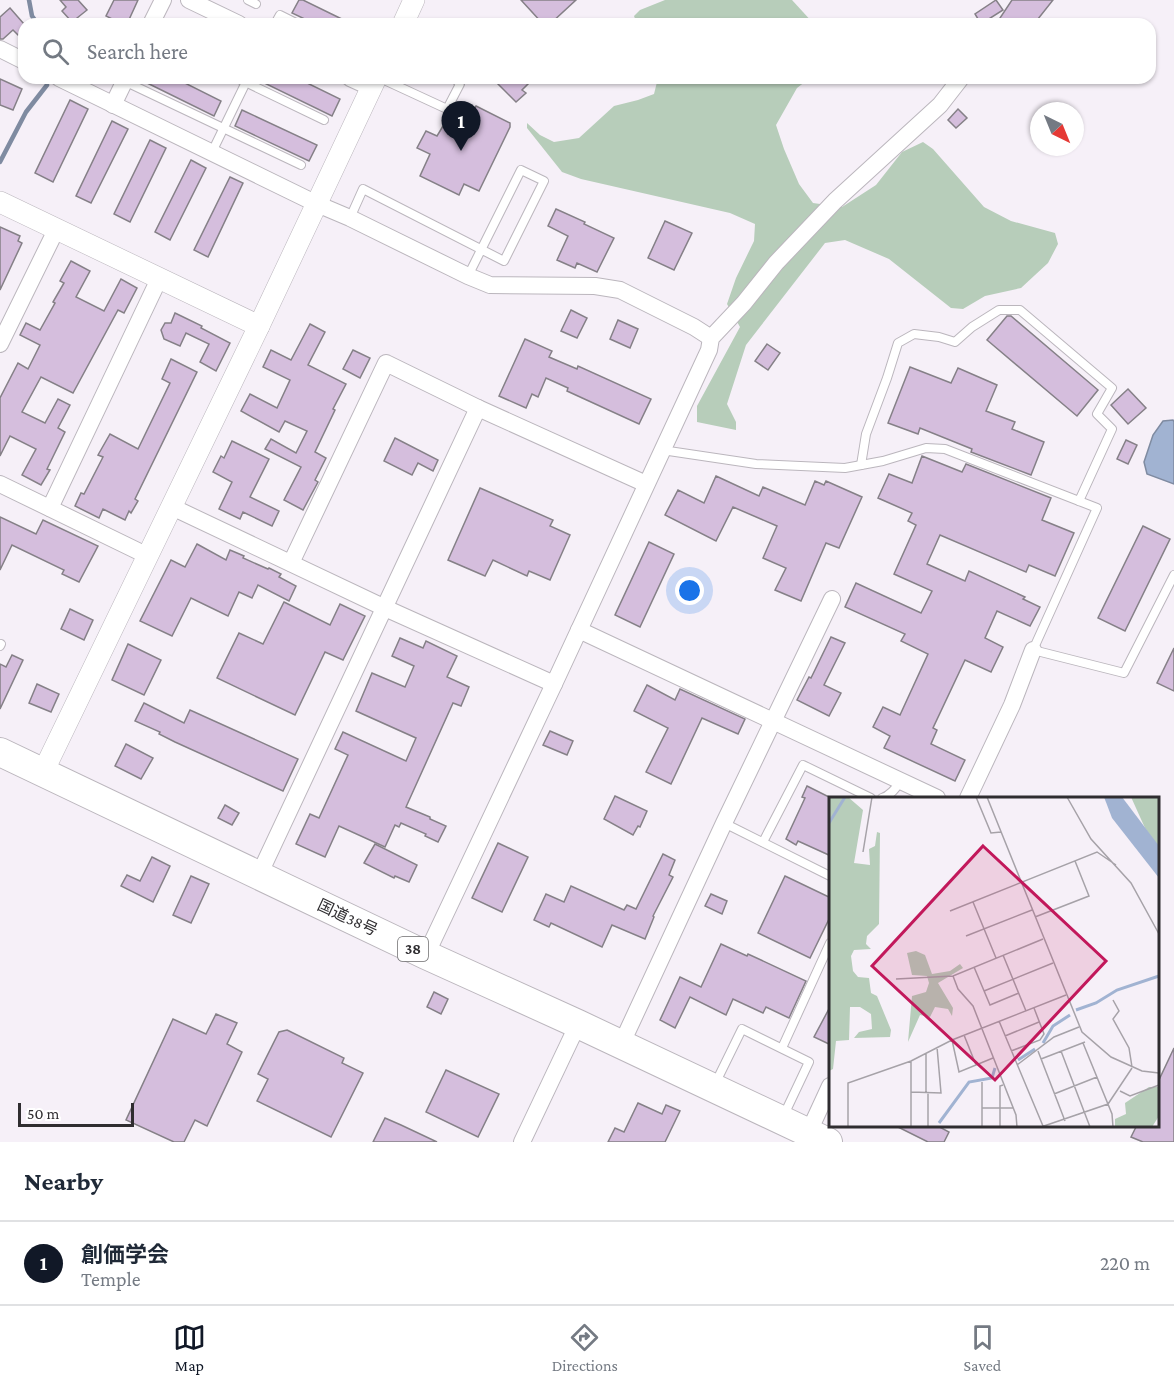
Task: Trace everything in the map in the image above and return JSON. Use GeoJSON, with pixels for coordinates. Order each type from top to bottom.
{"type":"FeatureCollection","features":[{"type":"Feature","properties":{"kind":"highway","name":"国道38号"},"geometry":{"type":"LineString","coordinates":[[0,752],[426,955],[782,1120],[814,1139]]}},
{"type":"Feature","properties":{"kind":"street"},"geometry":{"type":"LineString","coordinates":[[155,18],[163,0]]}},
{"type":"Feature","properties":{"kind":"street"},"geometry":{"type":"LineString","coordinates":[[189,0],[226,18]]}},
{"type":"Feature","properties":{"kind":"street"},"geometry":{"type":"LineString","coordinates":[[0,49],[18,58]]}},
{"type":"Feature","properties":{"kind":"street"},"geometry":{"type":"LineString","coordinates":[[71,84],[490,285],[595,286],[620,290],[711,338]]}},
{"type":"Feature","properties":{"kind":"street"},"geometry":{"type":"LineString","coordinates":[[113,105],[123,84]]}},
{"type":"Feature","properties":{"kind":"street"},"geometry":{"type":"LineString","coordinates":[[43,772],[375,84]]}},
{"type":"Feature","properties":{"kind":"street"},"geometry":{"type":"LineString","coordinates":[[426,955],[709,350],[711,338],[744,303],[776,263],[835,201],[940,105],[956,84]]}},
{"type":"Feature","properties":{"kind":"street"},"geometry":{"type":"LineString","coordinates":[[0,202],[259,326]]}},
{"type":"Feature","properties":{"kind":"street"},"geometry":{"type":"LineString","coordinates":[[0,344],[56,230]]}},
{"type":"Feature","properties":{"kind":"street"},"geometry":{"type":"LineString","coordinates":[[50,508],[159,279]]}},
{"type":"Feature","properties":{"kind":"street"},"geometry":{"type":"LineString","coordinates":[[291,563],[386,363],[478,408],[646,483]]}},
{"type":"Feature","properties":{"kind":"street"},"geometry":{"type":"LineString","coordinates":[[259,875],[478,408]]}},
{"type":"Feature","properties":{"kind":"street"},"geometry":{"type":"LineString","coordinates":[[0,484],[148,556]]}},
{"type":"Feature","properties":{"kind":"street"},"geometry":{"type":"LineString","coordinates":[[172,507],[385,608],[554,684]]}},
{"type":"Feature","properties":{"kind":"street"},"geometry":{"type":"LineString","coordinates":[[621,1045],[724,823],[832,599]]}},
{"type":"Feature","properties":{"kind":"street"},"geometry":{"type":"LineString","coordinates":[[579,630],[935,797]]}},
{"type":"Feature","properties":{"kind":"street"},"geometry":{"type":"LineString","coordinates":[[968,797],[1012,705],[1033,650]]}},
{"type":"Feature","properties":{"kind":"street"},"geometry":{"type":"LineString","coordinates":[[522,1142],[578,1024]]}},
{"type":"Feature","properties":{"kind":"street"},"geometry":{"type":"LineString","coordinates":[[814,1139],[829,1092]]}},
{"type":"Feature","properties":{"kind":"lane"},"geometry":{"type":"LineString","coordinates":[[133,84],[302,165]]}},
{"type":"Feature","properties":{"kind":"lane"},"geometry":{"type":"LineString","coordinates":[[212,152],[242,84]]}},
{"type":"Feature","properties":{"kind":"lane"},"geometry":{"type":"LineString","coordinates":[[254,84],[324,120]]}},
{"type":"Feature","properties":{"kind":"lane"},"geometry":{"type":"LineString","coordinates":[[381,84],[447,109],[460,84]]}},
{"type":"Feature","properties":{"kind":"lane"},"geometry":{"type":"LineString","coordinates":[[350,218],[363,189],[482,249],[504,261],[544,181],[521,170],[482,249],[468,276]]}},
{"type":"Feature","properties":{"kind":"lane"},"geometry":{"type":"LineString","coordinates":[[861,465],[866,434],[898,343],[914,334],[939,337],[955,342],[972,327],[999,310],[1020,309],[1112,388],[1097,414],[1112,429],[1078,501]]}},
{"type":"Feature","properties":{"kind":"lane"},"geometry":{"type":"LineString","coordinates":[[662,450],[756,464],[845,468],[883,461],[926,448],[945,449],[1097,508],[1033,650],[1124,673],[1174,575]]}},
{"type":"Feature","properties":{"kind":"lane"},"geometry":{"type":"LineString","coordinates":[[763,842],[803,765],[869,797]]}},
{"type":"Feature","properties":{"kind":"lane"},"geometry":{"type":"LineString","coordinates":[[886,797],[896,789],[901,781]]}},
{"type":"Feature","properties":{"kind":"lane"},"geometry":{"type":"LineString","coordinates":[[724,823],[829,875]]}},
{"type":"Feature","properties":{"kind":"lane"},"geometry":{"type":"LineString","coordinates":[[782,1048],[829,947]]}},
{"type":"Feature","properties":{"kind":"lane"},"geometry":{"type":"LineString","coordinates":[[713,1089],[742,1029],[810,1062],[782,1120]]}},
{"type":"Feature","properties":{"kind":"green space"},"geometry":{"type":"Polygon","coordinates":[[[665,0],[792,0],[808,18],[635,18],[640,10],[665,0]]]}},
{"type":"Feature","properties":{"kind":"green space"},"geometry":{"type":"Polygon","coordinates":[[[656,84],[802,84],[797,88],[776,125],[799,184],[813,203],[842,207],[876,185],[902,152],[923,142],[933,149],[984,207],[1011,221],[1055,233],[1058,244],[1048,263],[1021,288],[985,296],[963,309],[951,308],[889,259],[845,240],[825,243],[746,345],[727,404],[736,422],[736,430],[697,422],[697,406],[740,327],[727,304],[736,278],[754,241],[755,224],[730,213],[581,179],[562,172],[527,128],[527,123],[540,135],[554,142],[579,138],[614,106],[654,94],[656,84]]]}},
{"type":"Feature","properties":{"kind":"water"},"geometry":{"type":"Polygon","coordinates":[[[1173,420],[1174,484],[1147,474],[1144,462],[1153,435],[1163,421],[1173,420]]]}},
{"type":"Feature","properties":{"kind":"building"},"geometry":{"type":"Polygon","coordinates":[[[60,0],[78,0],[87,10],[77,18],[68,18],[62,11],[66,7],[60,0]]]}},
{"type":"Feature","properties":{"kind":"building"},"geometry":{"type":"Polygon","coordinates":[[[114,0],[138,0],[130,18],[106,16],[114,0]]]}},
{"type":"Feature","properties":{"kind":"building"},"geometry":{"type":"Polygon","coordinates":[[[299,0],[303,0],[340,18],[302,18],[292,13],[299,0]]]}},
{"type":"Feature","properties":{"kind":"building"},"geometry":{"type":"Polygon","coordinates":[[[521,0],[576,0],[556,18],[538,18],[521,0]]]}},
{"type":"Feature","properties":{"kind":"building"},"geometry":{"type":"Polygon","coordinates":[[[996,0],[1003,10],[990,18],[977,18],[975,14],[996,0]]]}},
{"type":"Feature","properties":{"kind":"building"},"geometry":{"type":"Polygon","coordinates":[[[1012,0],[1053,0],[1039,18],[1000,18],[1012,0]]]}},
{"type":"Feature","properties":{"kind":"building"},"geometry":{"type":"Polygon","coordinates":[[[10,8],[19,18],[18,35],[13,30],[0,39],[0,17],[10,8]]]}},
{"type":"Feature","properties":{"kind":"building"},"geometry":{"type":"Polygon","coordinates":[[[0,79],[22,89],[13,110],[0,105],[0,79]]]}},
{"type":"Feature","properties":{"kind":"building"},"geometry":{"type":"Polygon","coordinates":[[[149,84],[187,84],[221,101],[214,116],[149,84]]]}},
{"type":"Feature","properties":{"kind":"building"},"geometry":{"type":"Polygon","coordinates":[[[266,84],[309,84],[340,99],[332,116],[266,84]]]}},
{"type":"Feature","properties":{"kind":"building"},"geometry":{"type":"Polygon","coordinates":[[[498,84],[528,84],[522,90],[526,93],[516,102],[498,84]]]}},
{"type":"Feature","properties":{"kind":"building"},"geometry":{"type":"Polygon","coordinates":[[[70,100],[88,109],[53,182],[35,173],[70,100]]]}},
{"type":"Feature","properties":{"kind":"building"},"geometry":{"type":"Polygon","coordinates":[[[476,106],[510,123],[510,127],[479,191],[464,184],[459,195],[420,176],[430,154],[417,148],[426,131],[437,136],[443,126],[461,135],[476,106]]]}},
{"type":"Feature","properties":{"kind":"building"},"geometry":{"type":"Polygon","coordinates":[[[958,109],[967,118],[956,128],[948,120],[958,109]]]}},
{"type":"Feature","properties":{"kind":"building"},"geometry":{"type":"Polygon","coordinates":[[[242,110],[317,145],[309,161],[235,126],[242,110]]]}},
{"type":"Feature","properties":{"kind":"building"},"geometry":{"type":"Polygon","coordinates":[[[112,121],[128,129],[91,203],[76,196],[112,121]]]}},
{"type":"Feature","properties":{"kind":"building"},"geometry":{"type":"Polygon","coordinates":[[[150,140],[166,148],[130,222],[114,214],[150,140]]]}},
{"type":"Feature","properties":{"kind":"building"},"geometry":{"type":"Polygon","coordinates":[[[191,160],[206,168],[170,240],[155,232],[191,160]]]}},
{"type":"Feature","properties":{"kind":"building"},"geometry":{"type":"Polygon","coordinates":[[[230,177],[243,183],[208,257],[194,250],[230,177]]]}},
{"type":"Feature","properties":{"kind":"building"},"geometry":{"type":"Polygon","coordinates":[[[556,209],[614,238],[597,272],[577,263],[575,268],[557,260],[568,236],[548,226],[556,209]]]}},
{"type":"Feature","properties":{"kind":"building"},"geometry":{"type":"Polygon","coordinates":[[[665,221],[692,233],[674,270],[648,258],[665,221]]]}},
{"type":"Feature","properties":{"kind":"building"},"geometry":{"type":"Polygon","coordinates":[[[0,227],[20,236],[18,241],[22,243],[0,290],[0,227]]]}},
{"type":"Feature","properties":{"kind":"building"},"geometry":{"type":"Polygon","coordinates":[[[71,261],[90,271],[76,297],[104,311],[121,279],[137,288],[124,313],[118,310],[73,393],[41,377],[22,412],[45,423],[58,399],[70,405],[58,428],[65,432],[47,469],[50,470],[41,485],[22,475],[36,449],[10,436],[0,456],[0,398],[18,363],[28,369],[40,345],[20,335],[26,323],[40,330],[64,283],[60,281],[71,261]]]}},
{"type":"Feature","properties":{"kind":"building"},"geometry":{"type":"Polygon","coordinates":[[[571,310],[587,318],[577,338],[561,331],[571,310]]]}},
{"type":"Feature","properties":{"kind":"building"},"geometry":{"type":"Polygon","coordinates":[[[175,313],[230,343],[216,371],[200,362],[209,344],[186,333],[180,346],[164,339],[161,330],[165,323],[171,323],[175,313]]]}},
{"type":"Feature","properties":{"kind":"building"},"geometry":{"type":"Polygon","coordinates":[[[1007,316],[1011,316],[1098,390],[1077,416],[987,340],[1007,316]]]}},
{"type":"Feature","properties":{"kind":"building"},"geometry":{"type":"Polygon","coordinates":[[[618,320],[638,329],[630,348],[610,339],[618,320]]]}},
{"type":"Feature","properties":{"kind":"building"},"geometry":{"type":"Polygon","coordinates":[[[310,324],[325,332],[308,365],[346,384],[315,452],[326,458],[315,480],[318,482],[303,510],[284,500],[301,467],[265,449],[271,439],[296,453],[307,431],[285,421],[279,432],[241,411],[250,394],[277,408],[290,380],[263,367],[271,350],[291,360],[310,324]]]}},
{"type":"Feature","properties":{"kind":"building"},"geometry":{"type":"Polygon","coordinates":[[[525,339],[552,351],[549,357],[577,369],[578,366],[651,399],[639,424],[567,391],[568,388],[546,378],[538,397],[532,394],[526,408],[499,396],[525,339]]]}},
{"type":"Feature","properties":{"kind":"building"},"geometry":{"type":"Polygon","coordinates":[[[767,344],[780,353],[768,370],[755,361],[767,344]]]}},
{"type":"Feature","properties":{"kind":"building"},"geometry":{"type":"Polygon","coordinates":[[[353,350],[370,358],[360,378],[343,369],[353,350]]]}},
{"type":"Feature","properties":{"kind":"building"},"geometry":{"type":"Polygon","coordinates":[[[171,359],[197,372],[135,499],[138,501],[131,513],[129,511],[125,520],[103,509],[99,518],[75,506],[81,493],[84,494],[103,457],[98,455],[110,434],[138,449],[170,383],[162,379],[171,359]]]}},
{"type":"Feature","properties":{"kind":"building"},"geometry":{"type":"Polygon","coordinates":[[[910,367],[951,383],[958,368],[997,385],[986,411],[1015,422],[1012,429],[1044,442],[1031,475],[971,452],[972,449],[920,428],[918,434],[888,423],[910,367]]]}},
{"type":"Feature","properties":{"kind":"building"},"geometry":{"type":"Polygon","coordinates":[[[1128,389],[1146,408],[1128,424],[1111,405],[1128,389]]]}},
{"type":"Feature","properties":{"kind":"building"},"geometry":{"type":"Polygon","coordinates":[[[395,438],[438,460],[433,471],[418,463],[412,475],[384,461],[395,438]]]}},
{"type":"Feature","properties":{"kind":"building"},"geometry":{"type":"Polygon","coordinates":[[[1126,440],[1137,445],[1128,464],[1117,459],[1126,440]]]}},
{"type":"Feature","properties":{"kind":"building"},"geometry":{"type":"Polygon","coordinates":[[[232,441],[269,459],[250,497],[279,511],[272,526],[243,512],[240,519],[219,509],[232,482],[213,472],[221,456],[224,458],[232,441]]]}},
{"type":"Feature","properties":{"kind":"building"},"geometry":{"type":"Polygon","coordinates":[[[922,456],[962,472],[966,464],[1051,498],[1042,520],[1074,533],[1055,576],[1029,565],[1026,572],[940,535],[927,564],[965,581],[969,571],[1025,597],[1023,599],[1040,607],[1030,626],[997,611],[985,638],[1003,647],[991,672],[965,660],[933,728],[937,730],[931,744],[965,760],[955,781],[884,748],[890,736],[873,727],[883,707],[900,715],[928,654],[901,641],[905,634],[845,607],[856,583],[921,613],[932,591],[894,574],[916,525],[908,521],[912,513],[878,498],[889,474],[912,483],[922,456]]]}},
{"type":"Feature","properties":{"kind":"building"},"geometry":{"type":"Polygon","coordinates":[[[716,476],[759,496],[763,487],[805,505],[815,481],[824,485],[826,481],[862,497],[839,548],[826,543],[801,601],[775,590],[786,568],[763,558],[777,526],[733,507],[716,541],[665,515],[678,490],[704,503],[716,476]]]}},
{"type":"Feature","properties":{"kind":"building"},"geometry":{"type":"Polygon","coordinates":[[[480,488],[553,520],[550,526],[570,535],[550,580],[529,571],[527,576],[493,560],[485,576],[448,560],[480,488]]]}},
{"type":"Feature","properties":{"kind":"building"},"geometry":{"type":"Polygon","coordinates":[[[0,517],[36,534],[43,520],[98,546],[79,582],[62,574],[64,570],[12,545],[0,570],[0,517]]]}},
{"type":"Feature","properties":{"kind":"building"},"geometry":{"type":"Polygon","coordinates":[[[1143,526],[1170,539],[1125,631],[1098,618],[1143,526]]]}},
{"type":"Feature","properties":{"kind":"building"},"geometry":{"type":"Polygon","coordinates":[[[649,542],[674,554],[640,627],[615,615],[649,542]]]}},
{"type":"Feature","properties":{"kind":"building"},"geometry":{"type":"Polygon","coordinates":[[[197,544],[226,560],[230,550],[281,574],[279,577],[296,586],[289,601],[258,585],[252,598],[239,592],[228,616],[191,598],[172,636],[140,621],[171,560],[185,567],[197,544]]]}},
{"type":"Feature","properties":{"kind":"building"},"geometry":{"type":"Polygon","coordinates":[[[284,602],[330,625],[340,604],[365,616],[343,660],[325,652],[295,715],[217,678],[239,633],[263,644],[284,602]]]}},
{"type":"Feature","properties":{"kind":"building"},"geometry":{"type":"Polygon","coordinates":[[[70,609],[93,620],[84,640],[61,629],[70,609]]]}},
{"type":"Feature","properties":{"kind":"building"},"geometry":{"type":"Polygon","coordinates":[[[831,637],[845,643],[824,685],[841,693],[829,716],[797,700],[809,677],[811,678],[831,637]]]}},
{"type":"Feature","properties":{"kind":"building"},"geometry":{"type":"Polygon","coordinates":[[[400,638],[423,648],[426,641],[457,656],[447,677],[469,687],[461,706],[453,703],[406,807],[446,826],[438,842],[401,823],[399,827],[395,825],[385,847],[339,826],[325,857],[296,844],[310,814],[319,818],[348,755],[335,749],[343,732],[406,761],[416,738],[356,711],[372,673],[405,687],[414,666],[392,656],[400,638]]]}},
{"type":"Feature","properties":{"kind":"building"},"geometry":{"type":"Polygon","coordinates":[[[128,644],[161,660],[144,695],[112,680],[128,644]]]}},
{"type":"Feature","properties":{"kind":"building"},"geometry":{"type":"Polygon","coordinates":[[[1174,648],[1174,691],[1157,683],[1174,648]]]}},
{"type":"Feature","properties":{"kind":"building"},"geometry":{"type":"Polygon","coordinates":[[[12,655],[23,660],[0,709],[0,664],[6,667],[12,655]]]}},
{"type":"Feature","properties":{"kind":"building"},"geometry":{"type":"Polygon","coordinates":[[[37,684],[59,694],[51,712],[29,703],[37,684]]]}},
{"type":"Feature","properties":{"kind":"building"},"geometry":{"type":"Polygon","coordinates":[[[647,685],[675,700],[680,689],[745,719],[738,734],[702,718],[671,784],[646,772],[668,728],[634,711],[647,685]]]}},
{"type":"Feature","properties":{"kind":"building"},"geometry":{"type":"Polygon","coordinates":[[[144,703],[184,723],[190,710],[298,759],[283,791],[175,742],[159,734],[160,732],[135,721],[144,703]]]}},
{"type":"Feature","properties":{"kind":"building"},"geometry":{"type":"Polygon","coordinates":[[[550,731],[573,741],[567,755],[543,745],[550,731]]]}},
{"type":"Feature","properties":{"kind":"building"},"geometry":{"type":"Polygon","coordinates":[[[126,744],[153,758],[141,779],[115,766],[126,744]]]}},
{"type":"Feature","properties":{"kind":"building"},"geometry":{"type":"Polygon","coordinates":[[[807,786],[829,797],[829,855],[798,841],[796,845],[786,839],[805,798],[802,797],[807,786]]]}},
{"type":"Feature","properties":{"kind":"building"},"geometry":{"type":"Polygon","coordinates":[[[615,796],[647,811],[640,827],[638,826],[633,835],[604,819],[615,796]]]}},
{"type":"Feature","properties":{"kind":"building"},"geometry":{"type":"Polygon","coordinates":[[[225,805],[239,813],[232,825],[218,818],[225,805]]]}},
{"type":"Feature","properties":{"kind":"building"},"geometry":{"type":"Polygon","coordinates":[[[498,843],[528,857],[502,912],[472,898],[498,843]]]}},
{"type":"Feature","properties":{"kind":"building"},"geometry":{"type":"Polygon","coordinates":[[[375,844],[417,865],[409,882],[395,876],[394,878],[364,863],[375,844]]]}},
{"type":"Feature","properties":{"kind":"building"},"geometry":{"type":"Polygon","coordinates":[[[663,854],[675,860],[669,875],[673,877],[653,916],[645,939],[612,925],[602,947],[551,923],[549,927],[534,920],[546,894],[564,902],[571,886],[624,910],[627,905],[636,909],[663,854]]]}},
{"type":"Feature","properties":{"kind":"building"},"geometry":{"type":"Polygon","coordinates":[[[152,857],[170,866],[153,902],[121,886],[127,875],[140,881],[152,857]]]}},
{"type":"Feature","properties":{"kind":"building"},"geometry":{"type":"Polygon","coordinates":[[[191,876],[209,884],[191,923],[173,915],[191,876]]]}},
{"type":"Feature","properties":{"kind":"building"},"geometry":{"type":"Polygon","coordinates":[[[785,876],[829,897],[829,919],[810,958],[758,933],[785,876]]]}},
{"type":"Feature","properties":{"kind":"building"},"geometry":{"type":"Polygon","coordinates":[[[711,894],[727,901],[722,914],[705,906],[711,894]]]}},
{"type":"Feature","properties":{"kind":"building"},"geometry":{"type":"Polygon","coordinates":[[[721,944],[806,981],[789,1018],[766,1007],[763,1013],[733,999],[726,1015],[690,997],[675,1028],[660,1020],[680,977],[701,987],[721,944]]]}},
{"type":"Feature","properties":{"kind":"building"},"geometry":{"type":"Polygon","coordinates":[[[434,992],[448,999],[441,1014],[427,1007],[434,992]]]}},
{"type":"Feature","properties":{"kind":"building"},"geometry":{"type":"Polygon","coordinates":[[[829,1009],[829,1044],[814,1037],[829,1009]]]}},
{"type":"Feature","properties":{"kind":"building"},"geometry":{"type":"Polygon","coordinates":[[[216,1014],[237,1023],[227,1044],[242,1052],[207,1126],[195,1120],[184,1142],[174,1142],[126,1120],[173,1019],[206,1034],[216,1014]]]}},
{"type":"Feature","properties":{"kind":"building"},"geometry":{"type":"Polygon","coordinates":[[[287,1030],[344,1058],[342,1063],[363,1073],[331,1137],[257,1101],[268,1079],[258,1074],[279,1032],[287,1030]]]}},
{"type":"Feature","properties":{"kind":"building"},"geometry":{"type":"Polygon","coordinates":[[[1174,1048],[1174,1142],[1143,1142],[1131,1137],[1136,1127],[1159,1127],[1159,1080],[1174,1048]]]}},
{"type":"Feature","properties":{"kind":"building"},"geometry":{"type":"Polygon","coordinates":[[[446,1070],[499,1094],[478,1137],[426,1112],[446,1070]]]}},
{"type":"Feature","properties":{"kind":"building"},"geometry":{"type":"Polygon","coordinates":[[[638,1103],[662,1114],[666,1105],[680,1111],[665,1142],[608,1142],[615,1128],[624,1132],[638,1103]]]}},
{"type":"Feature","properties":{"kind":"building"},"geometry":{"type":"Polygon","coordinates":[[[385,1118],[401,1125],[437,1142],[373,1142],[385,1118]]]}},
{"type":"Feature","properties":{"kind":"building"},"geometry":{"type":"Polygon","coordinates":[[[898,1127],[940,1127],[949,1132],[944,1142],[928,1142],[898,1127]]]}},
{"type":"Feature","properties":{"kind":"waterway"},"geometry":{"type":"LineString","coordinates":[[29,0],[34,18]]}},
{"type":"Feature","properties":{"kind":"waterway"},"geometry":{"type":"LineString","coordinates":[[0,162],[26,112],[47,85]]}},
{"type":"Feature","properties":{"kind":"place","name":"創価学会"},"geometry":{"type":"Point","coordinates":[461,151]}}]}
